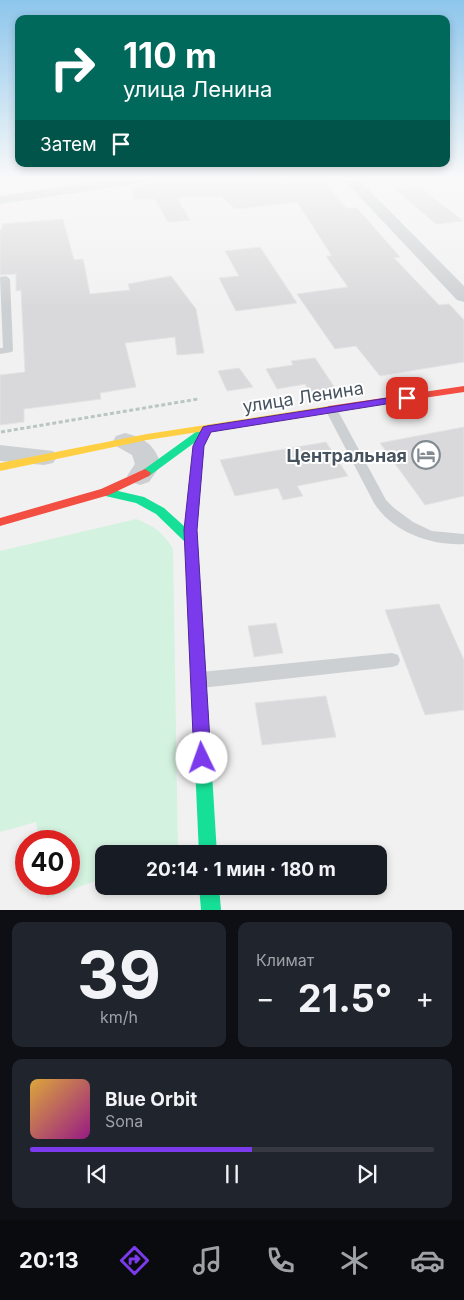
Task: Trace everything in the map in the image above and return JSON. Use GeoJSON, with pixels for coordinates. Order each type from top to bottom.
{"type":"FeatureCollection","features":[{"type":"Feature","properties":{"kind":"street"},"geometry":{"type":"LineString","coordinates":[[393,222],[464,296]]}},
{"type":"Feature","properties":{"kind":"street","name":"улица Ленина"},"geometry":{"type":"LineString","coordinates":[[0,467],[125,441],[464,389]]}},
{"type":"Feature","properties":{"kind":"street"},"geometry":{"type":"LineString","coordinates":[[0,522],[105,492],[140,476],[207,429]]}},
{"type":"Feature","properties":{"kind":"street"},"geometry":{"type":"LineString","coordinates":[[207,429],[198,446],[191,540],[207,845]]}},
{"type":"Feature","properties":{"kind":"street"},"geometry":{"type":"LineString","coordinates":[[125,441],[138,445],[145,455],[148,465],[140,476]]}},
{"type":"Feature","properties":{"kind":"street"},"geometry":{"type":"LineString","coordinates":[[0,453],[44,458]]}},
{"type":"Feature","properties":{"kind":"street"},"geometry":{"type":"LineString","coordinates":[[105,492],[140,500],[160,511],[191,540]]}},
{"type":"Feature","properties":{"kind":"street"},"geometry":{"type":"LineString","coordinates":[[209,895],[210,910]]}},
{"type":"Feature","properties":{"kind":"lane"},"geometry":{"type":"LineString","coordinates":[[0,280],[6,279],[8,350],[0,351]]}},
{"type":"Feature","properties":{"kind":"lane"},"geometry":{"type":"LineString","coordinates":[[332,410],[381,503],[388,511],[418,531],[438,537],[464,539]]}},
{"type":"Feature","properties":{"kind":"lane"},"geometry":{"type":"LineString","coordinates":[[198,680],[392,660]]}},
{"type":"Feature","properties":{"kind":"path"},"geometry":{"type":"LineString","coordinates":[[0,432],[198,399]]}},
{"type":"Feature","properties":{"kind":"green space"},"geometry":{"type":"Polygon","coordinates":[[[136,519],[158,530],[173,549],[178,845],[95,845],[95,881],[80,886],[80,830],[37,830],[36,822],[0,832],[0,551],[136,519]]]}},
{"type":"Feature","properties":{"kind":"building"},"geometry":{"type":"Polygon","coordinates":[[[64,222],[74,260],[83,259],[90,294],[130,290],[128,284],[171,276],[196,309],[204,353],[177,355],[175,337],[125,343],[136,387],[100,393],[101,399],[24,409],[24,422],[0,425],[0,375],[25,372],[21,290],[16,291],[16,274],[0,275],[0,230],[2,229],[2,224],[64,222]]]}},
{"type":"Feature","properties":{"kind":"building"},"geometry":{"type":"Polygon","coordinates":[[[310,222],[370,222],[400,257],[394,258],[439,305],[449,304],[464,320],[464,362],[380,376],[356,346],[335,349],[297,294],[348,287],[326,256],[332,256],[310,222]]]}},
{"type":"Feature","properties":{"kind":"building"},"geometry":{"type":"Polygon","coordinates":[[[260,247],[297,303],[236,311],[219,278],[239,276],[225,251],[260,247]]]}},
{"type":"Feature","properties":{"kind":"building"},"geometry":{"type":"Polygon","coordinates":[[[315,358],[335,388],[310,392],[305,384],[277,389],[266,369],[293,365],[291,361],[315,358]]]}},
{"type":"Feature","properties":{"kind":"building"},"geometry":{"type":"Polygon","coordinates":[[[239,368],[253,387],[227,391],[218,371],[239,368]]]}},
{"type":"Feature","properties":{"kind":"building","name":"Центральная"},"geometry":{"type":"Polygon","coordinates":[[[464,427],[464,496],[425,505],[380,443],[464,427]]]}},
{"type":"Feature","properties":{"kind":"building"},"geometry":{"type":"Polygon","coordinates":[[[326,442],[348,476],[297,486],[303,496],[283,500],[278,488],[235,496],[220,460],[326,442]]]}},
{"type":"Feature","properties":{"kind":"building"},"geometry":{"type":"Polygon","coordinates":[[[439,604],[464,660],[464,710],[425,715],[385,610],[439,604]]]}},
{"type":"Feature","properties":{"kind":"building"},"geometry":{"type":"Polygon","coordinates":[[[276,623],[283,653],[254,657],[248,626],[276,623]]]}},
{"type":"Feature","properties":{"kind":"building"},"geometry":{"type":"Polygon","coordinates":[[[326,696],[336,737],[262,745],[255,703],[326,696]]]}},
{"type":"Feature","properties":{"kind":"traffic: fast"},"geometry":{"type":"LineString","coordinates":[[207,429],[198,446],[191,530],[208,845]]}},
{"type":"Feature","properties":{"kind":"traffic: fast"},"geometry":{"type":"LineString","coordinates":[[145,473],[204,431]]}},
{"type":"Feature","properties":{"kind":"traffic: fast"},"geometry":{"type":"LineString","coordinates":[[105,492],[140,500],[160,511],[191,540]]}},
{"type":"Feature","properties":{"kind":"traffic: fast"},"geometry":{"type":"LineString","coordinates":[[210,895],[211,910]]}},
{"type":"Feature","properties":{"kind":"traffic: slow"},"geometry":{"type":"LineString","coordinates":[[0,467],[147,437],[329,409]]}},
{"type":"Feature","properties":{"kind":"traffic: jam"},"geometry":{"type":"LineString","coordinates":[[329,409],[464,389]]}},
{"type":"Feature","properties":{"kind":"traffic: jam"},"geometry":{"type":"LineString","coordinates":[[0,522],[105,492],[145,473]]}},
{"type":"Feature","properties":{"kind":"place","name":"Центральная"},"geometry":{"type":"Point","coordinates":[426,455]}},
{"type":"Feature","properties":{"kind":"route"},"geometry":{"type":"LineString","coordinates":[[202,758],[191,530],[198,446],[207,429],[407,398]]}}]}
